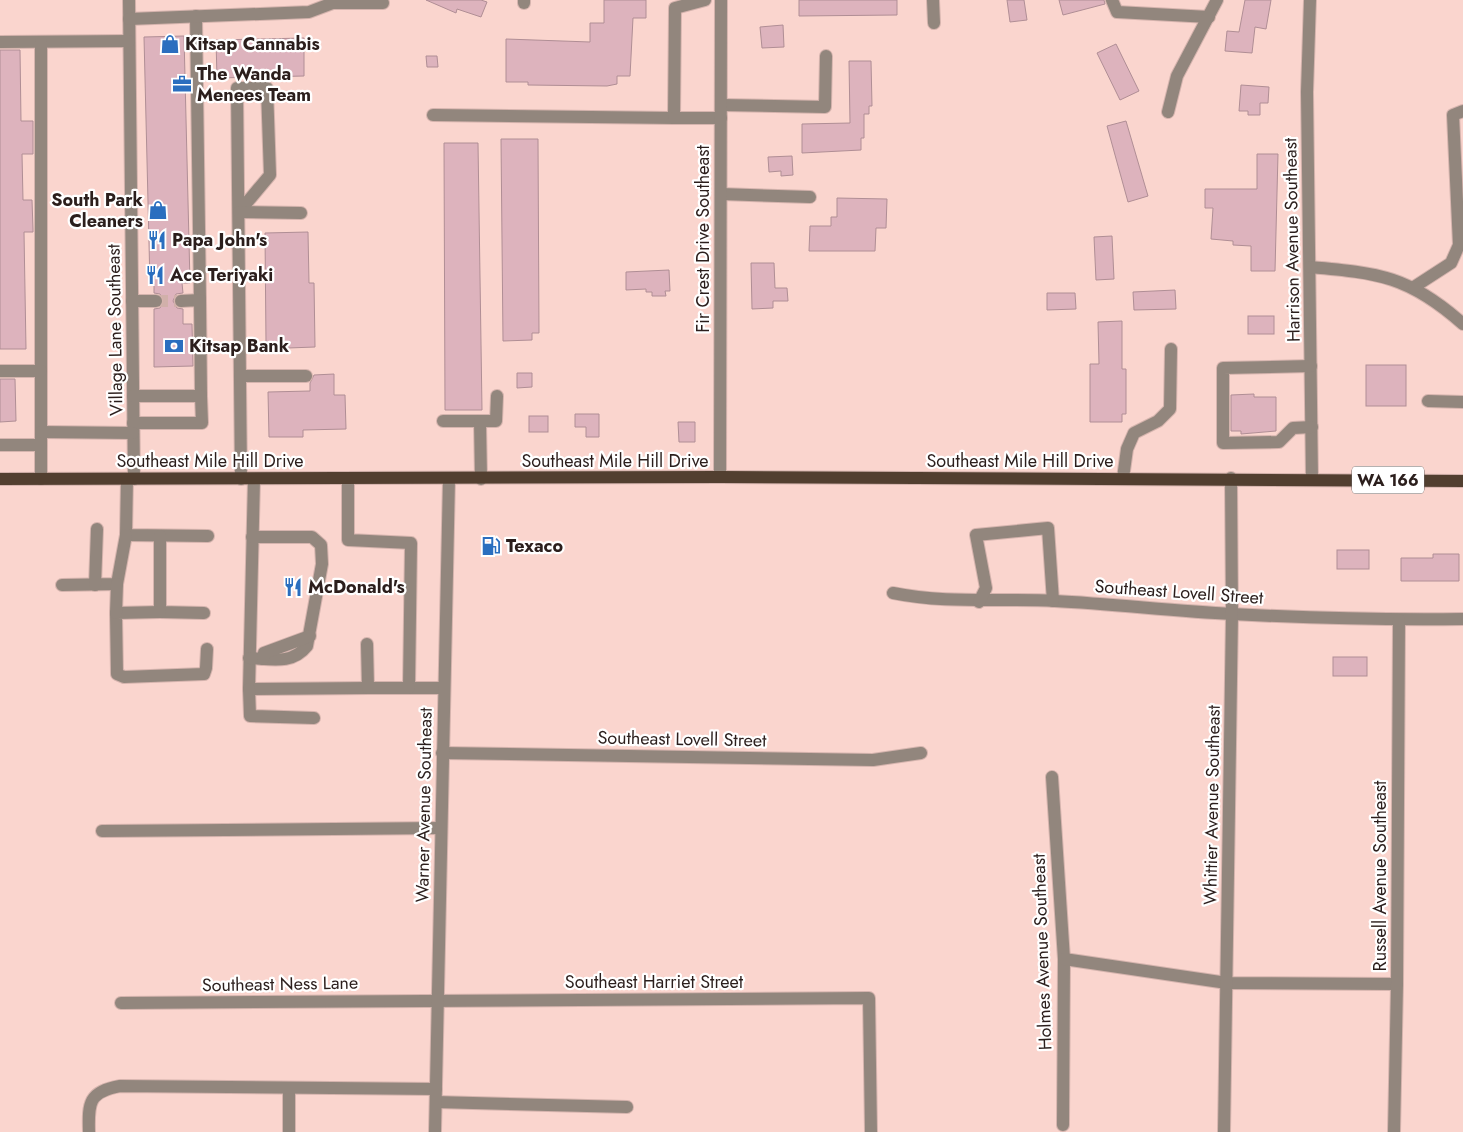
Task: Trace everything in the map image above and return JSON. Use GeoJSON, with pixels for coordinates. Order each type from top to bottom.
{"type":"FeatureCollection","features":[{"type":"Feature","properties":{"kind":"main road","name":"Southeast Mile Hill Drive"},"geometry":{"type":"LineString","coordinates":[[0,479],[1230,478]]}},
{"type":"Feature","properties":{"kind":"main road","name":"WA 166"},"geometry":{"type":"LineString","coordinates":[[1230,478],[1463,481]]}},
{"type":"Feature","properties":{"kind":"street","name":"Village Lane Southeast"},"geometry":{"type":"LineString","coordinates":[[129,0],[133,428],[126,535],[117,584],[117,674],[124,677],[204,674],[207,649]]}},
{"type":"Feature","properties":{"kind":"street"},"geometry":{"type":"LineString","coordinates":[[674,118],[676,8],[705,0]]}},
{"type":"Feature","properties":{"kind":"street","name":"Fir Crest Drive Southeast"},"geometry":{"type":"LineString","coordinates":[[720,477],[722,0]]}},
{"type":"Feature","properties":{"kind":"street"},"geometry":{"type":"LineString","coordinates":[[933,0],[934,23]]}},
{"type":"Feature","properties":{"kind":"street"},"geometry":{"type":"LineString","coordinates":[[1112,0],[1117,12],[1209,17]]}},
{"type":"Feature","properties":{"kind":"street"},"geometry":{"type":"LineString","coordinates":[[1168,112],[1177,76],[1209,17],[1216,0]]}},
{"type":"Feature","properties":{"kind":"street","name":"Harrison Avenue Southeast"},"geometry":{"type":"LineString","coordinates":[[1310,0],[1307,92],[1312,480]]}},
{"type":"Feature","properties":{"kind":"street"},"geometry":{"type":"LineString","coordinates":[[129,19],[309,12],[333,3],[383,3]]}},
{"type":"Feature","properties":{"kind":"street"},"geometry":{"type":"LineString","coordinates":[[41,432],[202,423],[196,16]]}},
{"type":"Feature","properties":{"kind":"street"},"geometry":{"type":"LineString","coordinates":[[0,42],[129,41]]}},
{"type":"Feature","properties":{"kind":"street"},"geometry":{"type":"LineString","coordinates":[[41,42],[41,479]]}},
{"type":"Feature","properties":{"kind":"street"},"geometry":{"type":"LineString","coordinates":[[721,104],[825,107],[826,56]]}},
{"type":"Feature","properties":{"kind":"street"},"geometry":{"type":"LineString","coordinates":[[239,212],[270,175],[267,88],[237,88],[240,376],[252,537],[248,689],[250,716],[314,718]]}},
{"type":"Feature","properties":{"kind":"street"},"geometry":{"type":"LineString","coordinates":[[1414,287],[1451,263],[1461,240],[1453,115],[1463,110]]}},
{"type":"Feature","properties":{"kind":"street"},"geometry":{"type":"LineString","coordinates":[[433,115],[721,118]]}},
{"type":"Feature","properties":{"kind":"street"},"geometry":{"type":"LineString","coordinates":[[720,194],[810,197]]}},
{"type":"Feature","properties":{"kind":"street"},"geometry":{"type":"LineString","coordinates":[[239,212],[301,213]]}},
{"type":"Feature","properties":{"kind":"street"},"geometry":{"type":"LineString","coordinates":[[1310,267],[1386,276],[1414,287],[1463,324]]}},
{"type":"Feature","properties":{"kind":"street"},"geometry":{"type":"LineString","coordinates":[[181,301],[200,300]]}},
{"type":"Feature","properties":{"kind":"street"},"geometry":{"type":"LineString","coordinates":[[132,301],[156,301]]}},
{"type":"Feature","properties":{"kind":"street"},"geometry":{"type":"LineString","coordinates":[[1123,478],[1127,449],[1134,433],[1158,422],[1170,409],[1171,349]]}},
{"type":"Feature","properties":{"kind":"street"},"geometry":{"type":"LineString","coordinates":[[1311,366],[1223,368],[1223,443],[1278,442],[1294,428],[1312,427]]}},
{"type":"Feature","properties":{"kind":"street"},"geometry":{"type":"LineString","coordinates":[[0,371],[41,370]]}},
{"type":"Feature","properties":{"kind":"street"},"geometry":{"type":"LineString","coordinates":[[240,376],[306,376]]}},
{"type":"Feature","properties":{"kind":"street"},"geometry":{"type":"LineString","coordinates":[[133,396],[201,396]]}},
{"type":"Feature","properties":{"kind":"street"},"geometry":{"type":"LineString","coordinates":[[443,421],[496,421],[497,396]]}},
{"type":"Feature","properties":{"kind":"street"},"geometry":{"type":"LineString","coordinates":[[1428,401],[1463,402]]}},
{"type":"Feature","properties":{"kind":"street"},"geometry":{"type":"LineString","coordinates":[[480,421],[481,479]]}},
{"type":"Feature","properties":{"kind":"street"},"geometry":{"type":"LineString","coordinates":[[0,445],[41,445]]}},
{"type":"Feature","properties":{"kind":"street"},"geometry":{"type":"LineString","coordinates":[[348,478],[348,540],[411,543],[409,688]]}},
{"type":"Feature","properties":{"kind":"street","name":"Whittier Avenue Southeast"},"geometry":{"type":"LineString","coordinates":[[1224,1132],[1232,614],[1230,478]]}},
{"type":"Feature","properties":{"kind":"street","name":"Warner Avenue Southeast"},"geometry":{"type":"LineString","coordinates":[[435,1132],[449,479]]}},
{"type":"Feature","properties":{"kind":"street"},"geometry":{"type":"LineString","coordinates":[[978,602],[986,588],[976,535],[1048,528],[1053,601]]}},
{"type":"Feature","properties":{"kind":"street"},"geometry":{"type":"LineString","coordinates":[[95,585],[97,529]]}},
{"type":"Feature","properties":{"kind":"street"},"geometry":{"type":"LineString","coordinates":[[126,535],[208,536]]}},
{"type":"Feature","properties":{"kind":"street"},"geometry":{"type":"LineString","coordinates":[[160,536],[160,612]]}},
{"type":"Feature","properties":{"kind":"street"},"geometry":{"type":"LineString","coordinates":[[249,658],[291,659],[301,654],[307,646],[310,636],[322,564],[321,545],[312,537],[252,537]]}},
{"type":"Feature","properties":{"kind":"street"},"geometry":{"type":"LineString","coordinates":[[62,585],[117,584]]}},
{"type":"Feature","properties":{"kind":"street","name":"Southeast Lovell Street"},"geometry":{"type":"LineString","coordinates":[[893,593],[922,599],[978,602],[1053,601],[1232,614],[1399,620],[1463,619]]}},
{"type":"Feature","properties":{"kind":"street"},"geometry":{"type":"LineString","coordinates":[[116,612],[204,613]]}},
{"type":"Feature","properties":{"kind":"street","name":"Russell Avenue Southeast"},"geometry":{"type":"LineString","coordinates":[[1394,1132],[1397,984],[1399,620]]}},
{"type":"Feature","properties":{"kind":"street"},"geometry":{"type":"LineString","coordinates":[[367,644],[368,688]]}},
{"type":"Feature","properties":{"kind":"street"},"geometry":{"type":"LineString","coordinates":[[248,689],[444,688]]}},
{"type":"Feature","properties":{"kind":"street","name":"Southeast Lovell Street"},"geometry":{"type":"LineString","coordinates":[[442,752],[873,760],[921,753]]}},
{"type":"Feature","properties":{"kind":"street","name":"Holmes Avenue Southeast"},"geometry":{"type":"LineString","coordinates":[[1052,778],[1064,959],[1063,1125]]}},
{"type":"Feature","properties":{"kind":"street"},"geometry":{"type":"LineString","coordinates":[[102,831],[441,828]]}},
{"type":"Feature","properties":{"kind":"street"},"geometry":{"type":"LineString","coordinates":[[1064,959],[1227,983],[1397,984]]}},
{"type":"Feature","properties":{"kind":"street","name":"Southeast Harriet Street"},"geometry":{"type":"LineString","coordinates":[[439,1000],[870,998],[871,1132]]}},
{"type":"Feature","properties":{"kind":"street","name":"Southeast Ness Lane"},"geometry":{"type":"LineString","coordinates":[[121,1003],[439,1000]]}},
{"type":"Feature","properties":{"kind":"street"},"geometry":{"type":"LineString","coordinates":[[89,1132],[88,1112],[94,1096],[102,1090],[120,1086],[436,1089]]}},
{"type":"Feature","properties":{"kind":"street"},"geometry":{"type":"LineString","coordinates":[[289,1088],[289,1132]]}},
{"type":"Feature","properties":{"kind":"street"},"geometry":{"type":"LineString","coordinates":[[436,1102],[627,1107]]}},
{"type":"Feature","properties":{"kind":"building"},"geometry":{"type":"Polygon","coordinates":[[[426,0],[481,0],[487,2],[481,17],[457,9],[456,13],[426,0]]]}},
{"type":"Feature","properties":{"kind":"building"},"geometry":{"type":"Polygon","coordinates":[[[604,0],[646,0],[646,18],[633,18],[630,76],[617,76],[617,84],[607,86],[528,85],[528,82],[506,82],[506,39],[590,42],[590,23],[604,23],[604,0]]]}},
{"type":"Feature","properties":{"kind":"building"},"geometry":{"type":"Polygon","coordinates":[[[799,0],[897,0],[897,15],[799,16],[799,0]]]}},
{"type":"Feature","properties":{"kind":"building"},"geometry":{"type":"Polygon","coordinates":[[[1007,0],[1024,0],[1027,20],[1010,22],[1007,0]]]}},
{"type":"Feature","properties":{"kind":"building"},"geometry":{"type":"Polygon","coordinates":[[[1059,0],[1104,0],[1105,4],[1063,15],[1059,0]]]}},
{"type":"Feature","properties":{"kind":"building"},"geometry":{"type":"Polygon","coordinates":[[[1245,0],[1271,0],[1266,29],[1255,27],[1252,53],[1225,51],[1227,31],[1239,32],[1245,0]]]}},
{"type":"Feature","properties":{"kind":"building"},"geometry":{"type":"Polygon","coordinates":[[[783,25],[784,47],[762,48],[760,27],[783,25]]]}},
{"type":"Feature","properties":{"kind":"building"},"geometry":{"type":"Polygon","coordinates":[[[184,36],[190,283],[182,283],[183,293],[176,294],[173,301],[177,308],[183,309],[183,324],[192,324],[193,366],[154,367],[154,309],[160,308],[164,301],[160,294],[154,293],[154,284],[150,284],[144,37],[184,36]]]}},
{"type":"Feature","properties":{"kind":"building"},"geometry":{"type":"Polygon","coordinates":[[[304,38],[304,76],[217,78],[216,40],[304,38]]]}},
{"type":"Feature","properties":{"kind":"building"},"geometry":{"type":"Polygon","coordinates":[[[1116,44],[1139,91],[1120,100],[1097,53],[1116,44]]]}},
{"type":"Feature","properties":{"kind":"building"},"geometry":{"type":"Polygon","coordinates":[[[0,50],[20,50],[21,121],[33,121],[33,154],[22,154],[23,200],[32,200],[33,229],[33,232],[24,232],[26,349],[0,349],[0,50]]]}},
{"type":"Feature","properties":{"kind":"building"},"geometry":{"type":"Polygon","coordinates":[[[426,56],[437,56],[438,67],[427,67],[426,56]]]}},
{"type":"Feature","properties":{"kind":"building"},"geometry":{"type":"Polygon","coordinates":[[[849,61],[871,61],[872,106],[869,106],[869,114],[864,114],[864,138],[861,138],[861,150],[802,153],[802,124],[850,123],[849,61]]]}},
{"type":"Feature","properties":{"kind":"building"},"geometry":{"type":"Polygon","coordinates":[[[1241,85],[1269,87],[1268,103],[1260,103],[1260,115],[1248,115],[1248,111],[1239,111],[1241,85]]]}},
{"type":"Feature","properties":{"kind":"building"},"geometry":{"type":"Polygon","coordinates":[[[1126,121],[1148,196],[1128,202],[1107,126],[1126,121]]]}},
{"type":"Feature","properties":{"kind":"building"},"geometry":{"type":"Polygon","coordinates":[[[501,139],[538,139],[539,333],[532,333],[532,340],[503,341],[501,139]]]}},
{"type":"Feature","properties":{"kind":"building"},"geometry":{"type":"Polygon","coordinates":[[[444,143],[478,143],[482,410],[445,410],[444,143]]]}},
{"type":"Feature","properties":{"kind":"building"},"geometry":{"type":"Polygon","coordinates":[[[1257,154],[1278,154],[1275,271],[1251,271],[1251,246],[1233,245],[1233,241],[1211,239],[1213,208],[1205,208],[1205,189],[1257,189],[1257,154]]]}},
{"type":"Feature","properties":{"kind":"building"},"geometry":{"type":"Polygon","coordinates":[[[792,156],[793,175],[781,176],[781,171],[769,172],[768,157],[792,156]]]}},
{"type":"Feature","properties":{"kind":"building"},"geometry":{"type":"Polygon","coordinates":[[[837,198],[887,199],[886,228],[876,228],[875,251],[809,251],[810,226],[831,226],[831,217],[837,217],[837,198]]]}},
{"type":"Feature","properties":{"kind":"building"},"geometry":{"type":"Polygon","coordinates":[[[308,232],[309,283],[314,283],[315,347],[288,348],[288,343],[266,343],[265,233],[308,232]]]}},
{"type":"Feature","properties":{"kind":"building"},"geometry":{"type":"Polygon","coordinates":[[[1112,236],[1114,279],[1096,280],[1094,237],[1112,236]]]}},
{"type":"Feature","properties":{"kind":"building"},"geometry":{"type":"Polygon","coordinates":[[[751,263],[774,263],[775,288],[787,288],[788,301],[773,301],[773,308],[752,309],[751,263]]]}},
{"type":"Feature","properties":{"kind":"building"},"geometry":{"type":"Polygon","coordinates":[[[669,270],[670,291],[665,291],[666,296],[652,296],[652,292],[646,292],[646,289],[626,290],[626,272],[669,270]]]}},
{"type":"Feature","properties":{"kind":"building"},"geometry":{"type":"Polygon","coordinates":[[[1175,290],[1176,309],[1134,310],[1133,292],[1175,290]]]}},
{"type":"Feature","properties":{"kind":"building"},"geometry":{"type":"Polygon","coordinates":[[[1047,293],[1075,293],[1076,309],[1047,310],[1047,293]]]}},
{"type":"Feature","properties":{"kind":"building"},"geometry":{"type":"Polygon","coordinates":[[[1248,316],[1274,316],[1274,334],[1248,334],[1248,316]]]}},
{"type":"Feature","properties":{"kind":"building"},"geometry":{"type":"Polygon","coordinates":[[[1122,321],[1122,369],[1126,369],[1126,414],[1122,414],[1122,422],[1090,422],[1090,364],[1099,364],[1098,322],[1122,321]]]}},
{"type":"Feature","properties":{"kind":"building"},"geometry":{"type":"Polygon","coordinates":[[[1366,365],[1406,365],[1406,406],[1366,406],[1366,365]]]}},
{"type":"Feature","properties":{"kind":"building"},"geometry":{"type":"Polygon","coordinates":[[[517,373],[532,373],[532,387],[517,388],[517,373]]]}},
{"type":"Feature","properties":{"kind":"building"},"geometry":{"type":"Polygon","coordinates":[[[334,374],[334,395],[345,395],[346,429],[303,430],[303,437],[269,437],[268,392],[310,391],[310,383],[314,375],[334,374]]]}},
{"type":"Feature","properties":{"kind":"building"},"geometry":{"type":"Polygon","coordinates":[[[0,379],[15,379],[16,421],[0,422],[0,379]]]}},
{"type":"Feature","properties":{"kind":"building"},"geometry":{"type":"Polygon","coordinates":[[[1254,394],[1254,397],[1276,397],[1276,431],[1241,434],[1241,431],[1231,431],[1231,395],[1254,394]]]}},
{"type":"Feature","properties":{"kind":"building"},"geometry":{"type":"Polygon","coordinates":[[[575,414],[599,414],[599,437],[586,437],[586,427],[575,427],[575,414]]]}},
{"type":"Feature","properties":{"kind":"building"},"geometry":{"type":"Polygon","coordinates":[[[529,416],[548,416],[548,432],[529,432],[529,416]]]}},
{"type":"Feature","properties":{"kind":"building"},"geometry":{"type":"Polygon","coordinates":[[[678,422],[695,422],[695,442],[679,442],[678,422]]]}},
{"type":"Feature","properties":{"kind":"building"},"geometry":{"type":"Polygon","coordinates":[[[1337,550],[1369,550],[1369,569],[1337,569],[1337,550]]]}},
{"type":"Feature","properties":{"kind":"building"},"geometry":{"type":"Polygon","coordinates":[[[1433,554],[1459,554],[1459,581],[1401,581],[1401,558],[1433,558],[1433,554]]]}},
{"type":"Feature","properties":{"kind":"building"},"geometry":{"type":"Polygon","coordinates":[[[1333,657],[1367,657],[1367,676],[1333,676],[1333,657]]]}},
{"type":"Feature","properties":{"kind":"tunnel"},"geometry":{"type":"LineString","coordinates":[[156,301],[181,301]]}},
{"type":"Feature","properties":{"kind":"place","name":"Kitsap Cannabis"},"geometry":{"type":"Point","coordinates":[170,44]}},
{"type":"Feature","properties":{"kind":"place","name":"The Wanda Menees Team"},"geometry":{"type":"Point","coordinates":[182,84]}},
{"type":"Feature","properties":{"kind":"place","name":"South Park Cleaners"},"geometry":{"type":"Point","coordinates":[158,210]}},
{"type":"Feature","properties":{"kind":"place","name":"Papa John's"},"geometry":{"type":"Point","coordinates":[157,240]}},
{"type":"Feature","properties":{"kind":"place","name":"Ace Teriyaki"},"geometry":{"type":"Point","coordinates":[155,275]}},
{"type":"Feature","properties":{"kind":"place","name":"Kitsap Bank"},"geometry":{"type":"Point","coordinates":[174,346]}},
{"type":"Feature","properties":{"kind":"place","name":"Texaco"},"geometry":{"type":"Point","coordinates":[491,546]}},
{"type":"Feature","properties":{"kind":"place","name":"McDonald's"},"geometry":{"type":"Point","coordinates":[293,587]}}]}
